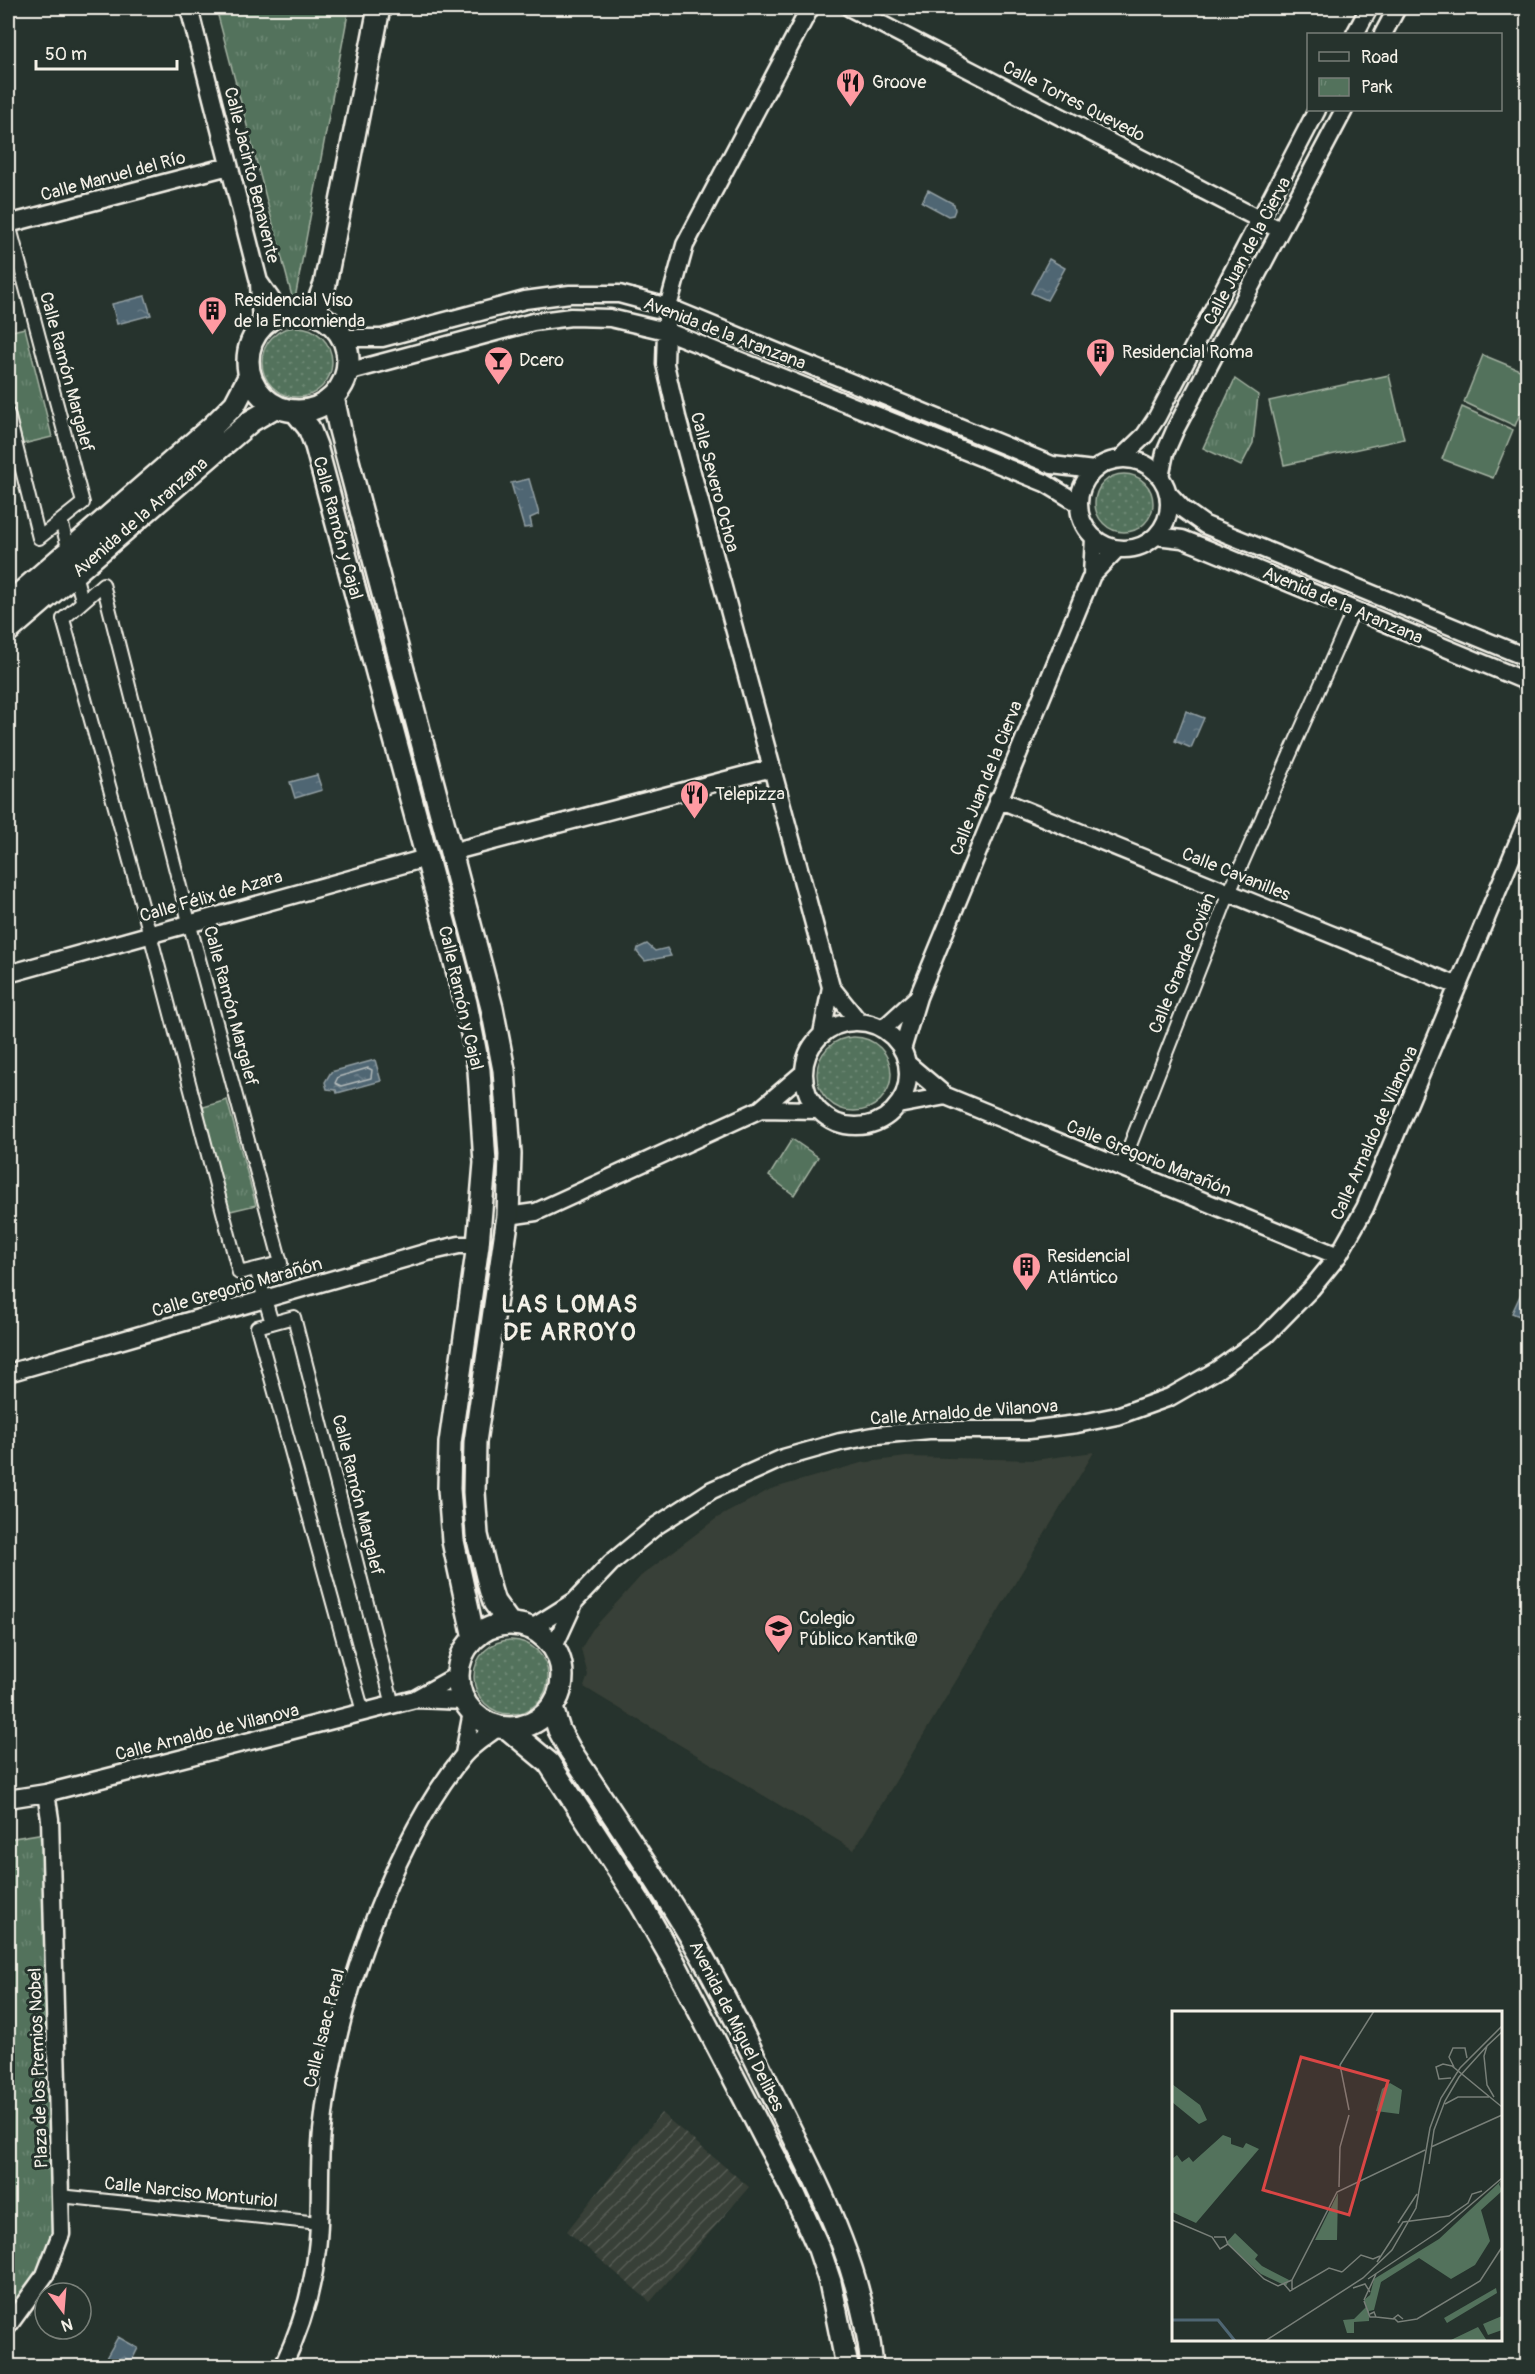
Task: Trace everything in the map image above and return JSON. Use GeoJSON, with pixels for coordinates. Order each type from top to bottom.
{"type":"FeatureCollection","features":[{"type":"Feature","properties":{"kind":"street","name":"Calle Jacinto Benavente"},"geometry":{"type":"LineString","coordinates":[[189,8],[259,282],[261,326]]}},
{"type":"Feature","properties":{"kind":"street"},"geometry":{"type":"LineString","coordinates":[[321,317],[325,284],[379,8]]}},
{"type":"Feature","properties":{"kind":"street","name":"Calle Severo Ochoa"},"geometry":{"type":"LineString","coordinates":[[810,8],[686,245],[668,307],[665,364],[677,417],[831,987],[859,1022]]}},
{"type":"Feature","properties":{"kind":"street","name":"Calle Torres Quevedo"},"geometry":{"type":"LineString","coordinates":[[850,8],[1280,230]]}},
{"type":"Feature","properties":{"kind":"street"},"geometry":{"type":"LineString","coordinates":[[1356,33],[1369,8]]}},
{"type":"Feature","properties":{"kind":"street"},"geometry":{"type":"LineString","coordinates":[[1384,33],[1397,8]]}},
{"type":"Feature","properties":{"kind":"street","name":"Calle Juan de la Cierva"},"geometry":{"type":"LineString","coordinates":[[1120,459],[1145,435],[1157,417],[1316,111]]}},
{"type":"Feature","properties":{"kind":"street","name":"Calle Juan de la Cierva"},"geometry":{"type":"LineString","coordinates":[[1160,477],[1165,453],[1176,428],[1343,111]]}},
{"type":"Feature","properties":{"kind":"street","name":"Calle Manuel del Río"},"geometry":{"type":"LineString","coordinates":[[8,224],[229,166]]}},
{"type":"Feature","properties":{"kind":"street","name":"Calle Ramón Margalef"},"geometry":{"type":"LineString","coordinates":[[8,224],[83,503],[39,538],[8,414]]}},
{"type":"Feature","properties":{"kind":"street","name":"Calle Jacinto Benavente"},"geometry":{"type":"LineString","coordinates":[[259,282],[281,313]]}},
{"type":"Feature","properties":{"kind":"street","name":"Avenida de la Aranzana"},"geometry":{"type":"LineString","coordinates":[[343,338],[382,338],[525,300],[570,294],[619,294],[668,307],[1052,465],[1094,470]]}},
{"type":"Feature","properties":{"kind":"street"},"geometry":{"type":"LineString","coordinates":[[297,310],[321,317],[343,338],[348,355],[347,372],[342,386],[333,397],[313,410],[285,409],[260,394],[249,377],[248,350],[261,326],[281,313],[297,310]]}},
{"type":"Feature","properties":{"kind":"street","name":"Avenida de la Aranzana"},"geometry":{"type":"LineString","coordinates":[[347,372],[533,322],[571,317],[610,318],[666,331],[1045,483],[1078,503]]}},
{"type":"Feature","properties":{"kind":"street","name":"Avenida de la Aranzana"},"geometry":{"type":"LineString","coordinates":[[8,604],[213,426],[235,404],[249,377]]}},
{"type":"Feature","properties":{"kind":"street","name":"Calle Ramón y Cajal"},"geometry":{"type":"LineString","coordinates":[[333,397],[492,1008],[504,1070],[510,1154],[508,1216],[475,1442],[474,1492],[477,1535],[490,1589],[494,1602],[510,1624]]}},
{"type":"Feature","properties":{"kind":"street","name":"Avenida de la Aranzana"},"geometry":{"type":"LineString","coordinates":[[8,631],[251,420],[285,409]]}},
{"type":"Feature","properties":{"kind":"street","name":"Calle Ramón y Cajal"},"geometry":{"type":"LineString","coordinates":[[285,409],[309,428],[316,446],[466,1004],[479,1070],[485,1163],[478,1245],[450,1443],[449,1489],[453,1541],[474,1638]]}},
{"type":"Feature","properties":{"kind":"street"},"geometry":{"type":"LineString","coordinates":[[1120,459],[1135,460],[1149,466],[1160,477],[1168,493],[1169,508],[1165,523],[1156,536],[1138,547],[1118,549],[1094,538],[1082,522],[1078,503],[1083,485],[1094,470],[1106,462],[1120,459]]}},
{"type":"Feature","properties":{"kind":"street","name":"Avenida de la Aranzana"},"geometry":{"type":"LineString","coordinates":[[1168,493],[1184,510],[1206,525],[1527,658]]}},
{"type":"Feature","properties":{"kind":"street"},"geometry":{"type":"LineString","coordinates":[[61,521],[82,600]]}},
{"type":"Feature","properties":{"kind":"street","name":"Avenida de la Aranzana"},"geometry":{"type":"LineString","coordinates":[[1156,536],[1191,542],[1527,682]]}},
{"type":"Feature","properties":{"kind":"street","name":"Calle Juan de la Cierva"},"geometry":{"type":"LineString","coordinates":[[905,1057],[918,997],[1092,575],[1094,538]]}},
{"type":"Feature","properties":{"kind":"street","name":"Calle Juan de la Cierva"},"geometry":{"type":"LineString","coordinates":[[1092,575],[1118,549]]}},
{"type":"Feature","properties":{"kind":"street","name":"Calle Ramón Margalef"},"geometry":{"type":"LineString","coordinates":[[103,584],[189,922],[281,1263],[239,1274],[150,934],[63,619],[103,584]]}},
{"type":"Feature","properties":{"kind":"street","name":"Calle Grande Covián"},"geometry":{"type":"LineString","coordinates":[[1121,1168],[1229,893],[1354,609]]}},
{"type":"Feature","properties":{"kind":"street"},"geometry":{"type":"LineString","coordinates":[[451,852],[772,768]]}},
{"type":"Feature","properties":{"kind":"street","name":"Calle Cavanilles"},"geometry":{"type":"LineString","coordinates":[[998,799],[1458,986]]}},
{"type":"Feature","properties":{"kind":"street","name":"Calle Arnaldo de Vilanova"},"geometry":{"type":"LineString","coordinates":[[532,1628],[575,1601],[611,1563],[656,1526],[712,1490],[783,1458],[840,1442],[878,1435],[929,1430],[1029,1430],[1117,1416],[1170,1397],[1217,1370],[1266,1335],[1311,1289],[1338,1256],[1365,1208],[1527,818]]}},
{"type":"Feature","properties":{"kind":"street","name":"Calle Félix de Azara"},"geometry":{"type":"LineString","coordinates":[[8,974],[426,858]]}},
{"type":"Feature","properties":{"kind":"street","name":"Calle Severo Ochoa"},"geometry":{"type":"LineString","coordinates":[[822,1034],[831,987]]}},
{"type":"Feature","properties":{"kind":"street","name":"Calle Juan de la Cierva"},"geometry":{"type":"LineString","coordinates":[[883,1029],[918,997]]}},
{"type":"Feature","properties":{"kind":"street"},"geometry":{"type":"LineString","coordinates":[[859,1022],[883,1029],[905,1057],[908,1079],[898,1105],[888,1116],[874,1123],[859,1126],[844,1125],[830,1120],[818,1110],[807,1093],[803,1073],[806,1058],[822,1034],[833,1027],[859,1022]]}},
{"type":"Feature","properties":{"kind":"street","name":"Calle Gregorio Marañón"},"geometry":{"type":"LineString","coordinates":[[905,1057],[946,1096],[1338,1256]]}},
{"type":"Feature","properties":{"kind":"street"},"geometry":{"type":"LineString","coordinates":[[508,1216],[536,1212],[761,1108],[803,1073]]}},
{"type":"Feature","properties":{"kind":"street"},"geometry":{"type":"LineString","coordinates":[[898,1105],[946,1096]]}},
{"type":"Feature","properties":{"kind":"street"},"geometry":{"type":"LineString","coordinates":[[761,1108],[818,1110]]}},
{"type":"Feature","properties":{"kind":"street","name":"Calle Gregorio Marañón"},"geometry":{"type":"LineString","coordinates":[[8,1372],[428,1252],[459,1245],[478,1245]]}},
{"type":"Feature","properties":{"kind":"street"},"geometry":{"type":"LineString","coordinates":[[256,1269],[272,1323],[257,1327],[363,1712]]}},
{"type":"Feature","properties":{"kind":"street","name":"Calle Ramón Margalef"},"geometry":{"type":"LineString","coordinates":[[272,1323],[294,1317],[393,1705]]}},
{"type":"Feature","properties":{"kind":"street","name":"Calle Arnaldo de Vilanova"},"geometry":{"type":"LineString","coordinates":[[554,1647],[575,1601]]}},
{"type":"Feature","properties":{"kind":"street"},"geometry":{"type":"LineString","coordinates":[[510,1624],[532,1628],[554,1647],[563,1676],[560,1692],[552,1708],[539,1720],[522,1727],[503,1727],[468,1706],[458,1675],[462,1655],[474,1638],[488,1628],[510,1624]]}},
{"type":"Feature","properties":{"kind":"street","name":"Calle Arnaldo de Vilanova"},"geometry":{"type":"LineString","coordinates":[[8,1799],[46,1793],[415,1699],[458,1675]]}},
{"type":"Feature","properties":{"kind":"street","name":"Calle Arnaldo de Vilanova"},"geometry":{"type":"LineString","coordinates":[[415,1699],[468,1706]]}},
{"type":"Feature","properties":{"kind":"street","name":"Calle Isaac Peral"},"geometry":{"type":"LineString","coordinates":[[464,1754],[468,1706]]}},
{"type":"Feature","properties":{"kind":"street","name":"Avenida de Miguel Delibes"},"geometry":{"type":"LineString","coordinates":[[552,1708],[559,1730],[570,1750],[664,1893],[699,1951],[819,2187],[845,2245],[867,2328],[872,2367]]}},
{"type":"Feature","properties":{"kind":"street","name":"Avenida de Miguel Delibes"},"geometry":{"type":"LineString","coordinates":[[503,1727],[549,1763],[642,1906],[675,1965],[795,2196],[819,2249],[830,2282],[847,2367]]}},
{"type":"Feature","properties":{"kind":"street","name":"Calle Isaac Peral"},"geometry":{"type":"LineString","coordinates":[[283,2367],[296,2338],[311,2286],[319,2223],[322,2134],[328,2080],[344,2012],[370,1934],[405,1851],[430,1805],[464,1754],[503,1727]]}},
{"type":"Feature","properties":{"kind":"street","name":"Plaza de los Premios Nobel"},"geometry":{"type":"LineString","coordinates":[[8,2326],[45,2275],[61,2235],[51,1819],[46,1793]]}},
{"type":"Feature","properties":{"kind":"street","name":"Calle Narciso Monturiol"},"geometry":{"type":"LineString","coordinates":[[60,2196],[319,2223]]}},
{"type":"Feature","properties":{"kind":"shaded area","name":"Colegio Público Kantik@"},"geometry":{"type":"Polygon","coordinates":[[[1094,1452],[854,1850],[584,1687],[588,1675],[581,1649],[592,1630],[641,1576],[717,1518],[771,1489],[861,1463],[906,1457],[1034,1460],[1094,1452]]]}},
{"type":"Feature","properties":{"kind":"shaded area"},"geometry":{"type":"Polygon","coordinates":[[[661,2113],[749,2187],[650,2302],[567,2231],[661,2113]]]}},
{"type":"Feature","properties":{"kind":"green space"},"geometry":{"type":"Polygon","coordinates":[[[216,8],[349,8],[294,304],[216,8]]]}},
{"type":"Feature","properties":{"kind":"green space"},"geometry":{"type":"Polygon","coordinates":[[[297,327],[310,330],[322,337],[329,349],[332,362],[329,375],[322,387],[310,394],[297,397],[284,394],[272,387],[265,375],[262,362],[265,349],[272,337],[284,330],[297,327]]]}},
{"type":"Feature","properties":{"kind":"green space"},"geometry":{"type":"Polygon","coordinates":[[[25,328],[52,437],[23,444],[8,382],[8,332],[25,328]]]}},
{"type":"Feature","properties":{"kind":"green space"},"geometry":{"type":"Polygon","coordinates":[[[1483,355],[1527,373],[1527,396],[1515,426],[1464,402],[1483,355]]]}},
{"type":"Feature","properties":{"kind":"green space"},"geometry":{"type":"Polygon","coordinates":[[[1389,375],[1404,439],[1284,465],[1269,401],[1389,375]]]}},
{"type":"Feature","properties":{"kind":"green space"},"geometry":{"type":"Polygon","coordinates":[[[1235,379],[1258,395],[1253,443],[1241,466],[1203,448],[1235,379]]]}},
{"type":"Feature","properties":{"kind":"green space"},"geometry":{"type":"Polygon","coordinates":[[[1462,407],[1513,430],[1493,478],[1442,459],[1462,407]]]}},
{"type":"Feature","properties":{"kind":"green space"},"geometry":{"type":"Polygon","coordinates":[[[1118,474],[1130,474],[1145,482],[1153,497],[1153,509],[1145,524],[1130,532],[1118,532],[1103,524],[1095,509],[1095,497],[1103,482],[1118,474]]]}},
{"type":"Feature","properties":{"kind":"green space"},"geometry":{"type":"Polygon","coordinates":[[[854,1037],[875,1043],[885,1053],[891,1074],[885,1095],[875,1105],[854,1111],[833,1105],[823,1095],[817,1074],[823,1053],[833,1043],[854,1037]]]}},
{"type":"Feature","properties":{"kind":"green space"},"geometry":{"type":"Polygon","coordinates":[[[227,1100],[256,1205],[226,1212],[197,1109],[227,1100]]]}},
{"type":"Feature","properties":{"kind":"green space"},"geometry":{"type":"Polygon","coordinates":[[[792,1139],[818,1157],[794,1195],[769,1176],[792,1139]]]}},
{"type":"Feature","properties":{"kind":"green space"},"geometry":{"type":"Polygon","coordinates":[[[511,1640],[525,1643],[537,1651],[545,1663],[548,1677],[545,1691],[537,1703],[525,1711],[511,1714],[497,1711],[485,1703],[477,1691],[474,1677],[477,1663],[485,1651],[497,1643],[511,1640]]]}},
{"type":"Feature","properties":{"kind":"green space"},"geometry":{"type":"Polygon","coordinates":[[[51,1832],[53,2231],[31,2287],[8,2315],[8,1839],[51,1832]]]}},
{"type":"Feature","properties":{"kind":"water"},"geometry":{"type":"Polygon","coordinates":[[[928,190],[954,204],[953,215],[948,216],[922,202],[928,190]]]}},
{"type":"Feature","properties":{"kind":"water"},"geometry":{"type":"Polygon","coordinates":[[[1049,259],[1065,268],[1047,300],[1031,293],[1049,259]]]}},
{"type":"Feature","properties":{"kind":"water"},"geometry":{"type":"Polygon","coordinates":[[[145,296],[151,315],[117,324],[112,304],[145,296]]]}},
{"type":"Feature","properties":{"kind":"water"},"geometry":{"type":"Polygon","coordinates":[[[529,479],[539,514],[530,518],[532,527],[524,528],[511,483],[529,479]]]}},
{"type":"Feature","properties":{"kind":"water"},"geometry":{"type":"Polygon","coordinates":[[[1186,711],[1204,718],[1191,748],[1175,741],[1186,711]]]}},
{"type":"Feature","properties":{"kind":"water"},"geometry":{"type":"Polygon","coordinates":[[[317,775],[322,790],[295,798],[290,782],[317,775]]]}},
{"type":"Feature","properties":{"kind":"water"},"geometry":{"type":"Polygon","coordinates":[[[647,944],[655,951],[667,948],[671,956],[645,961],[637,952],[638,948],[647,944]]]}},
{"type":"Feature","properties":{"kind":"water"},"geometry":{"type":"Polygon","coordinates":[[[375,1060],[381,1081],[337,1093],[336,1090],[327,1089],[325,1082],[331,1072],[375,1060]]]}},
{"type":"Feature","properties":{"kind":"water"},"geometry":{"type":"Polygon","coordinates":[[[1524,1287],[1527,1288],[1527,1305],[1522,1317],[1512,1313],[1524,1287]]]}},
{"type":"Feature","properties":{"kind":"water"},"geometry":{"type":"Polygon","coordinates":[[[118,2337],[138,2348],[129,2366],[102,2365],[118,2337]]]}},
{"type":"Feature","properties":{"kind":"place","name":"Groove"},"geometry":{"type":"Point","coordinates":[851,108]}},
{"type":"Feature","properties":{"kind":"place","name":"Residencial Viso de la Encomienda"},"geometry":{"type":"Point","coordinates":[213,336]}},
{"type":"Feature","properties":{"kind":"place","name":"Residencial Roma"},"geometry":{"type":"Point","coordinates":[1101,378]}},
{"type":"Feature","properties":{"kind":"place","name":"Dcero"},"geometry":{"type":"Point","coordinates":[498,386]}},
{"type":"Feature","properties":{"kind":"place","name":"Telepizza"},"geometry":{"type":"Point","coordinates":[694,820]}},
{"type":"Feature","properties":{"kind":"place","name":"Residencial Atlántico"},"geometry":{"type":"Point","coordinates":[1026,1292]}},
{"type":"Feature","properties":{"kind":"place","name":"Colegio Público Kantik@"},"geometry":{"type":"Point","coordinates":[778,1654]}},
{"type":"Feature","properties":{"kind":"district","name":"LAS LOMAS DE ARROYO"},"geometry":{"type":"Point","coordinates":[570,1318]}}]}
